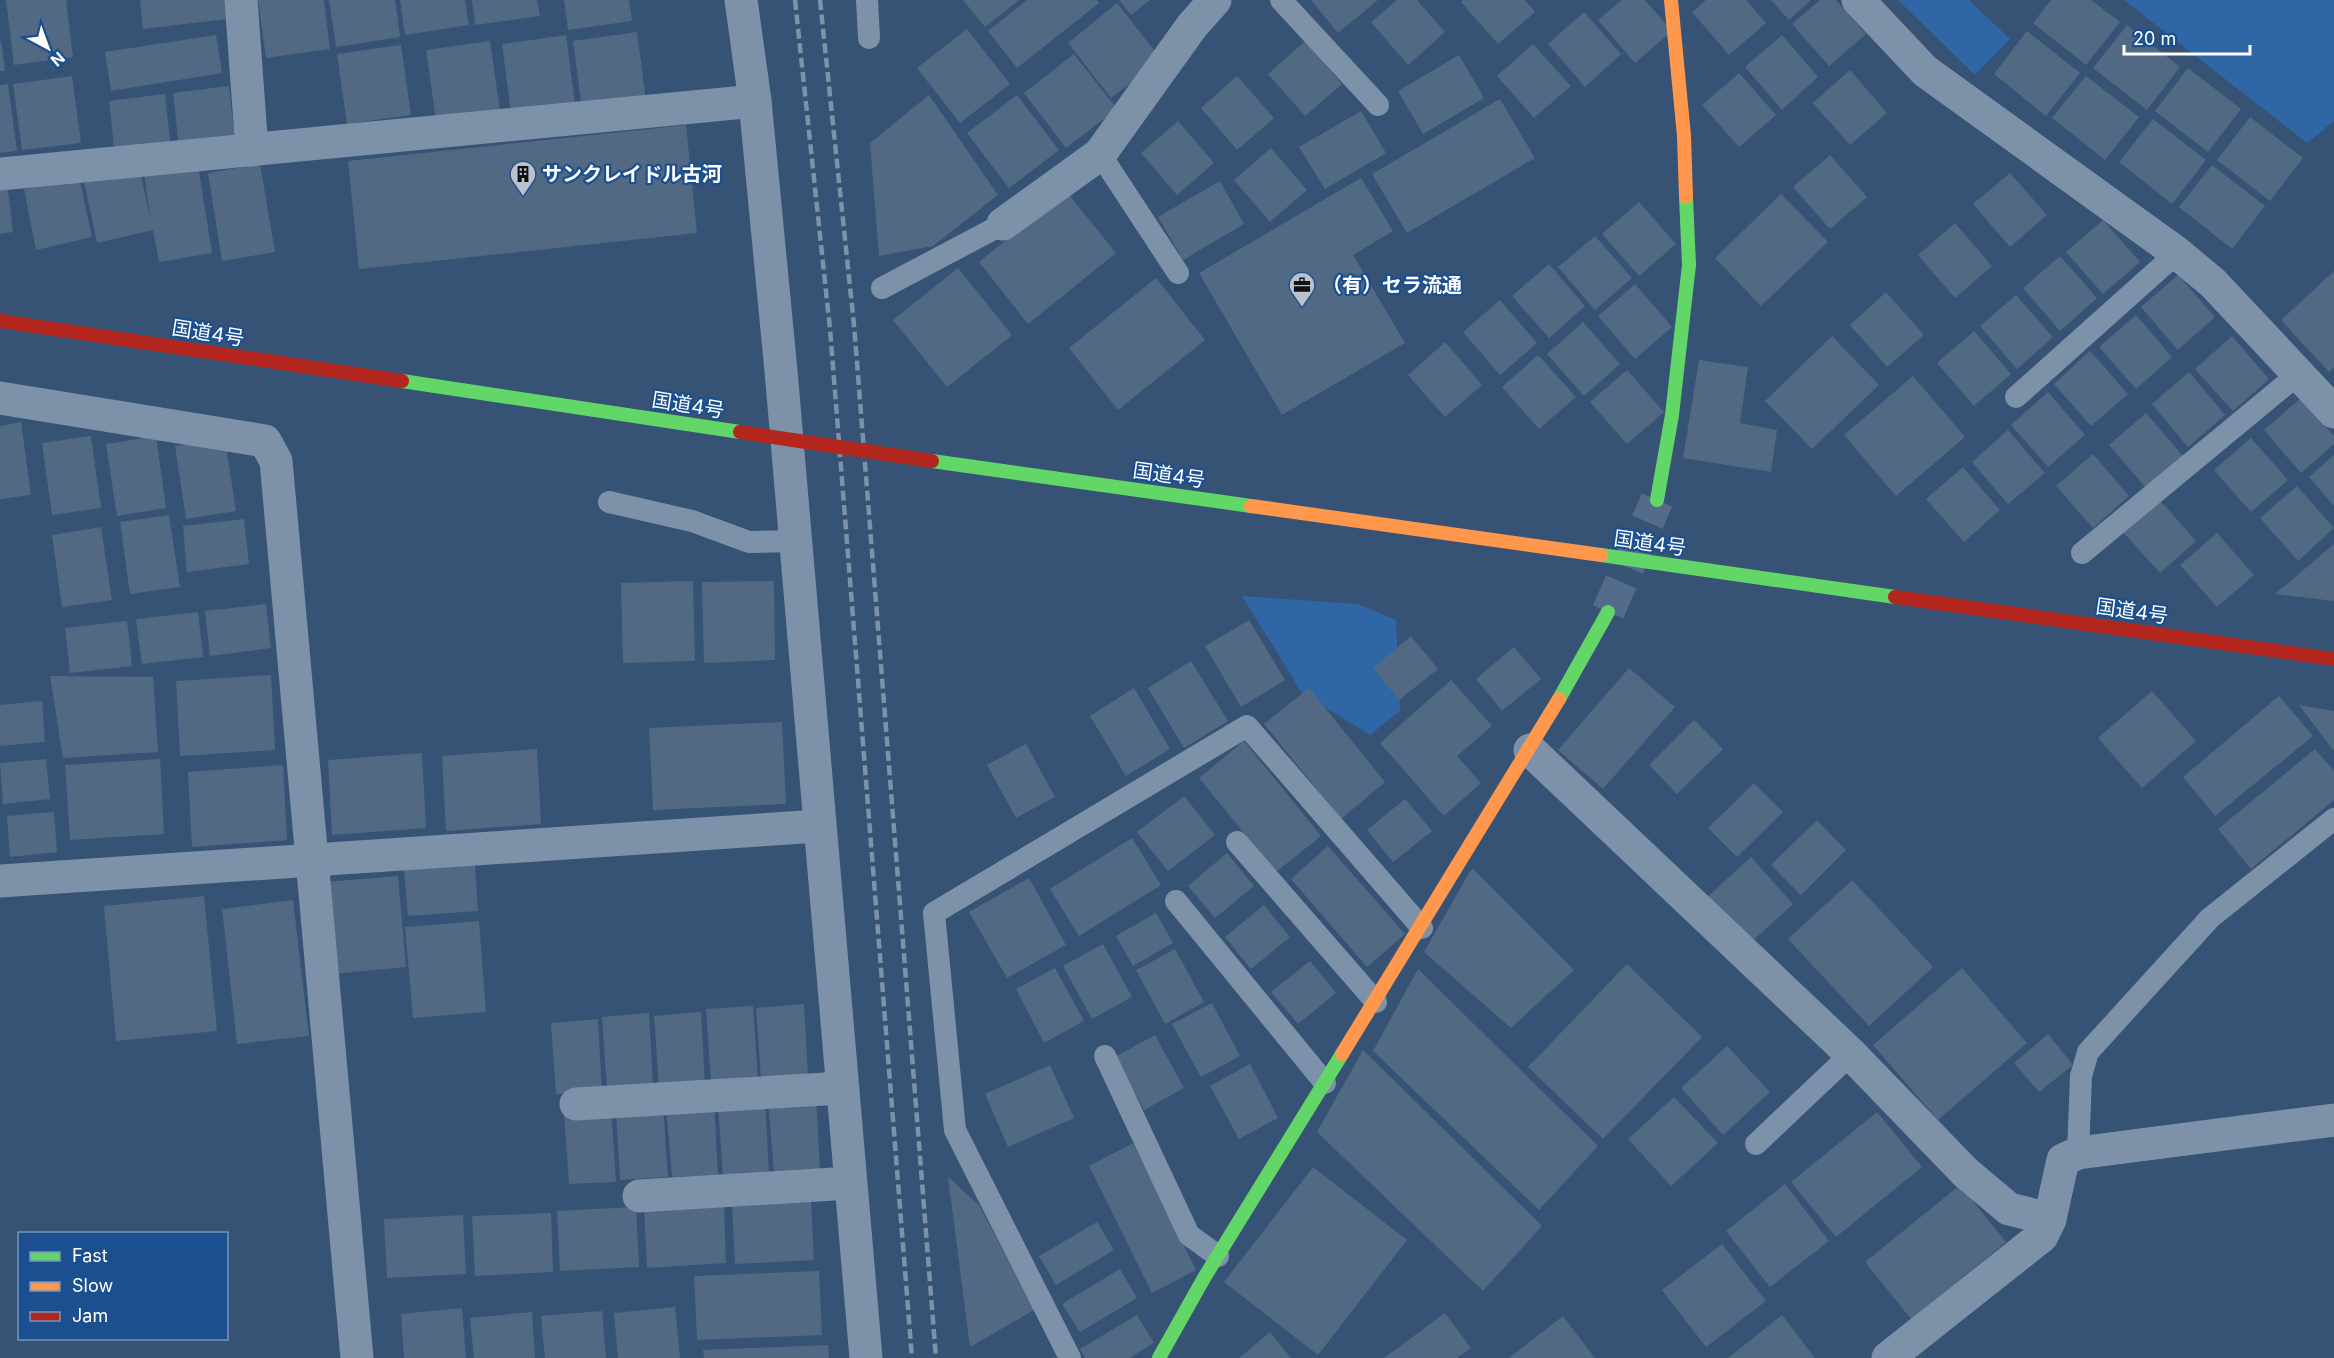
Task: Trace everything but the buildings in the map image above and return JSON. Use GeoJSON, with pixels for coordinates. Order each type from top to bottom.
{"type":"FeatureCollection","features":[{"type":"Feature","properties":{"kind":"main road"},"geometry":{"type":"LineString","coordinates":[[1657,500],[1672,415],[1689,265],[1684,136],[1671,0]]}},
{"type":"Feature","properties":{"kind":"main road","name":"国道4号"},"geometry":{"type":"LineString","coordinates":[[0,321],[932,461],[2334,659]]}},
{"type":"Feature","properties":{"kind":"main road"},"geometry":{"type":"LineString","coordinates":[[1160,1358],[1218,1256],[1530,750],[1608,612]]}},
{"type":"Feature","properties":{"kind":"street"},"geometry":{"type":"LineString","coordinates":[[241,0],[252,150]]}},
{"type":"Feature","properties":{"kind":"street"},"geometry":{"type":"LineString","coordinates":[[741,0],[755,102],[866,1358]]}},
{"type":"Feature","properties":{"kind":"street"},"geometry":{"type":"LineString","coordinates":[[1003,224],[1100,154],[1192,26],[1215,0]]}},
{"type":"Feature","properties":{"kind":"street"},"geometry":{"type":"LineString","coordinates":[[1858,0],[1925,70],[2177,253],[2213,284],[2334,412]]}},
{"type":"Feature","properties":{"kind":"street"},"geometry":{"type":"LineString","coordinates":[[0,174],[755,102]]}},
{"type":"Feature","properties":{"kind":"street"},"geometry":{"type":"LineString","coordinates":[[0,398],[265,441],[276,461],[357,1358]]}},
{"type":"Feature","properties":{"kind":"street"},"geometry":{"type":"LineString","coordinates":[[1530,750],[1851,1054],[1965,1172],[2009,1209],[2050,1219]]}},
{"type":"Feature","properties":{"kind":"street"},"geometry":{"type":"LineString","coordinates":[[0,881],[819,826]]}},
{"type":"Feature","properties":{"kind":"street"},"geometry":{"type":"LineString","coordinates":[[576,1104],[842,1088]]}},
{"type":"Feature","properties":{"kind":"street"},"geometry":{"type":"LineString","coordinates":[[1888,1358],[2042,1236],[2050,1219],[2062,1160],[2078,1153],[2334,1120]]}},
{"type":"Feature","properties":{"kind":"street"},"geometry":{"type":"LineString","coordinates":[[639,1196],[850,1183]]}},
{"type":"Feature","properties":{"kind":"lane"},"geometry":{"type":"LineString","coordinates":[[867,0],[869,39]]}},
{"type":"Feature","properties":{"kind":"lane"},"geometry":{"type":"LineString","coordinates":[[1281,0],[1378,105]]}},
{"type":"Feature","properties":{"kind":"lane"},"geometry":{"type":"LineString","coordinates":[[1100,154],[1178,273]]}},
{"type":"Feature","properties":{"kind":"lane"},"geometry":{"type":"LineString","coordinates":[[882,288],[1003,224]]}},
{"type":"Feature","properties":{"kind":"lane"},"geometry":{"type":"LineString","coordinates":[[2016,397],[2177,253]]}},
{"type":"Feature","properties":{"kind":"lane"},"geometry":{"type":"LineString","coordinates":[[2082,553],[2297,375]]}},
{"type":"Feature","properties":{"kind":"lane"},"geometry":{"type":"LineString","coordinates":[[609,502],[692,521],[749,542],[795,541]]}},
{"type":"Feature","properties":{"kind":"lane"},"geometry":{"type":"LineString","coordinates":[[1070,1358],[955,1130],[934,913],[1247,726],[1422,928]]}},
{"type":"Feature","properties":{"kind":"lane"},"geometry":{"type":"LineString","coordinates":[[2078,1153],[2081,1076],[2088,1052],[2210,918],[2334,819]]}},
{"type":"Feature","properties":{"kind":"lane"},"geometry":{"type":"LineString","coordinates":[[1237,842],[1376,1002]]}},
{"type":"Feature","properties":{"kind":"lane"},"geometry":{"type":"LineString","coordinates":[[1176,902],[1325,1083]]}},
{"type":"Feature","properties":{"kind":"lane"},"geometry":{"type":"LineString","coordinates":[[1756,1144],[1851,1054]]}},
{"type":"Feature","properties":{"kind":"lane"},"geometry":{"type":"LineString","coordinates":[[1105,1056],[1190,1235],[1218,1256]]}},
{"type":"Feature","properties":{"kind":"shaded area"},"geometry":{"type":"Polygon","coordinates":[[[1898,0],[1969,0],[2010,39],[1975,75],[1898,0]]]}},
{"type":"Feature","properties":{"kind":"shaded area"},"geometry":{"type":"Polygon","coordinates":[[[2124,0],[2334,0],[2334,121],[2307,143],[2124,0]]]}},
{"type":"Feature","properties":{"kind":"shaded area"},"geometry":{"type":"Polygon","coordinates":[[[1242,596],[1358,604],[1396,620],[1400,711],[1370,735],[1302,693],[1242,596]]]}},
{"type":"Feature","properties":{"kind":"tunnel"},"geometry":{"type":"LineString","coordinates":[[1608,612],[1657,500]]}},
{"type":"Feature","properties":{"kind":"railway"},"geometry":{"type":"LineString","coordinates":[[795,0],[830,329],[912,1358]]}},
{"type":"Feature","properties":{"kind":"railway"},"geometry":{"type":"LineString","coordinates":[[820,0],[854,325],[936,1358]]}},
{"type":"Feature","properties":{"kind":"traffic: fast"},"geometry":{"type":"LineString","coordinates":[[1657,500],[1672,415],[1689,265],[1686,197]]}},
{"type":"Feature","properties":{"kind":"traffic: fast"},"geometry":{"type":"LineString","coordinates":[[402,381],[740,432]]}},
{"type":"Feature","properties":{"kind":"traffic: fast"},"geometry":{"type":"LineString","coordinates":[[932,461],[1251,506]]}},
{"type":"Feature","properties":{"kind":"traffic: fast"},"geometry":{"type":"LineString","coordinates":[[1601,555],[1895,597]]}},
{"type":"Feature","properties":{"kind":"traffic: fast"},"geometry":{"type":"LineString","coordinates":[[1559,699],[1608,612]]}},
{"type":"Feature","properties":{"kind":"traffic: fast"},"geometry":{"type":"LineString","coordinates":[[1159,1358],[1204,1278],[1342,1054]]}},
{"type":"Feature","properties":{"kind":"traffic: slow"},"geometry":{"type":"LineString","coordinates":[[1671,0],[1684,136],[1686,197]]}},
{"type":"Feature","properties":{"kind":"traffic: slow"},"geometry":{"type":"LineString","coordinates":[[1251,506],[1601,555]]}},
{"type":"Feature","properties":{"kind":"traffic: slow"},"geometry":{"type":"LineString","coordinates":[[1342,1054],[1559,699]]}},
{"type":"Feature","properties":{"kind":"traffic: jam"},"geometry":{"type":"LineString","coordinates":[[0,321],[402,381]]}},
{"type":"Feature","properties":{"kind":"traffic: jam"},"geometry":{"type":"LineString","coordinates":[[740,432],[932,461]]}},
{"type":"Feature","properties":{"kind":"traffic: jam"},"geometry":{"type":"LineString","coordinates":[[1895,597],[2334,659]]}},
{"type":"Feature","properties":{"kind":"place","name":"サンクレイドル古河"},"geometry":{"type":"Point","coordinates":[523,197]}},
{"type":"Feature","properties":{"kind":"place","name":"（有）セラ流通"},"geometry":{"type":"Point","coordinates":[1302,308]}}]}
